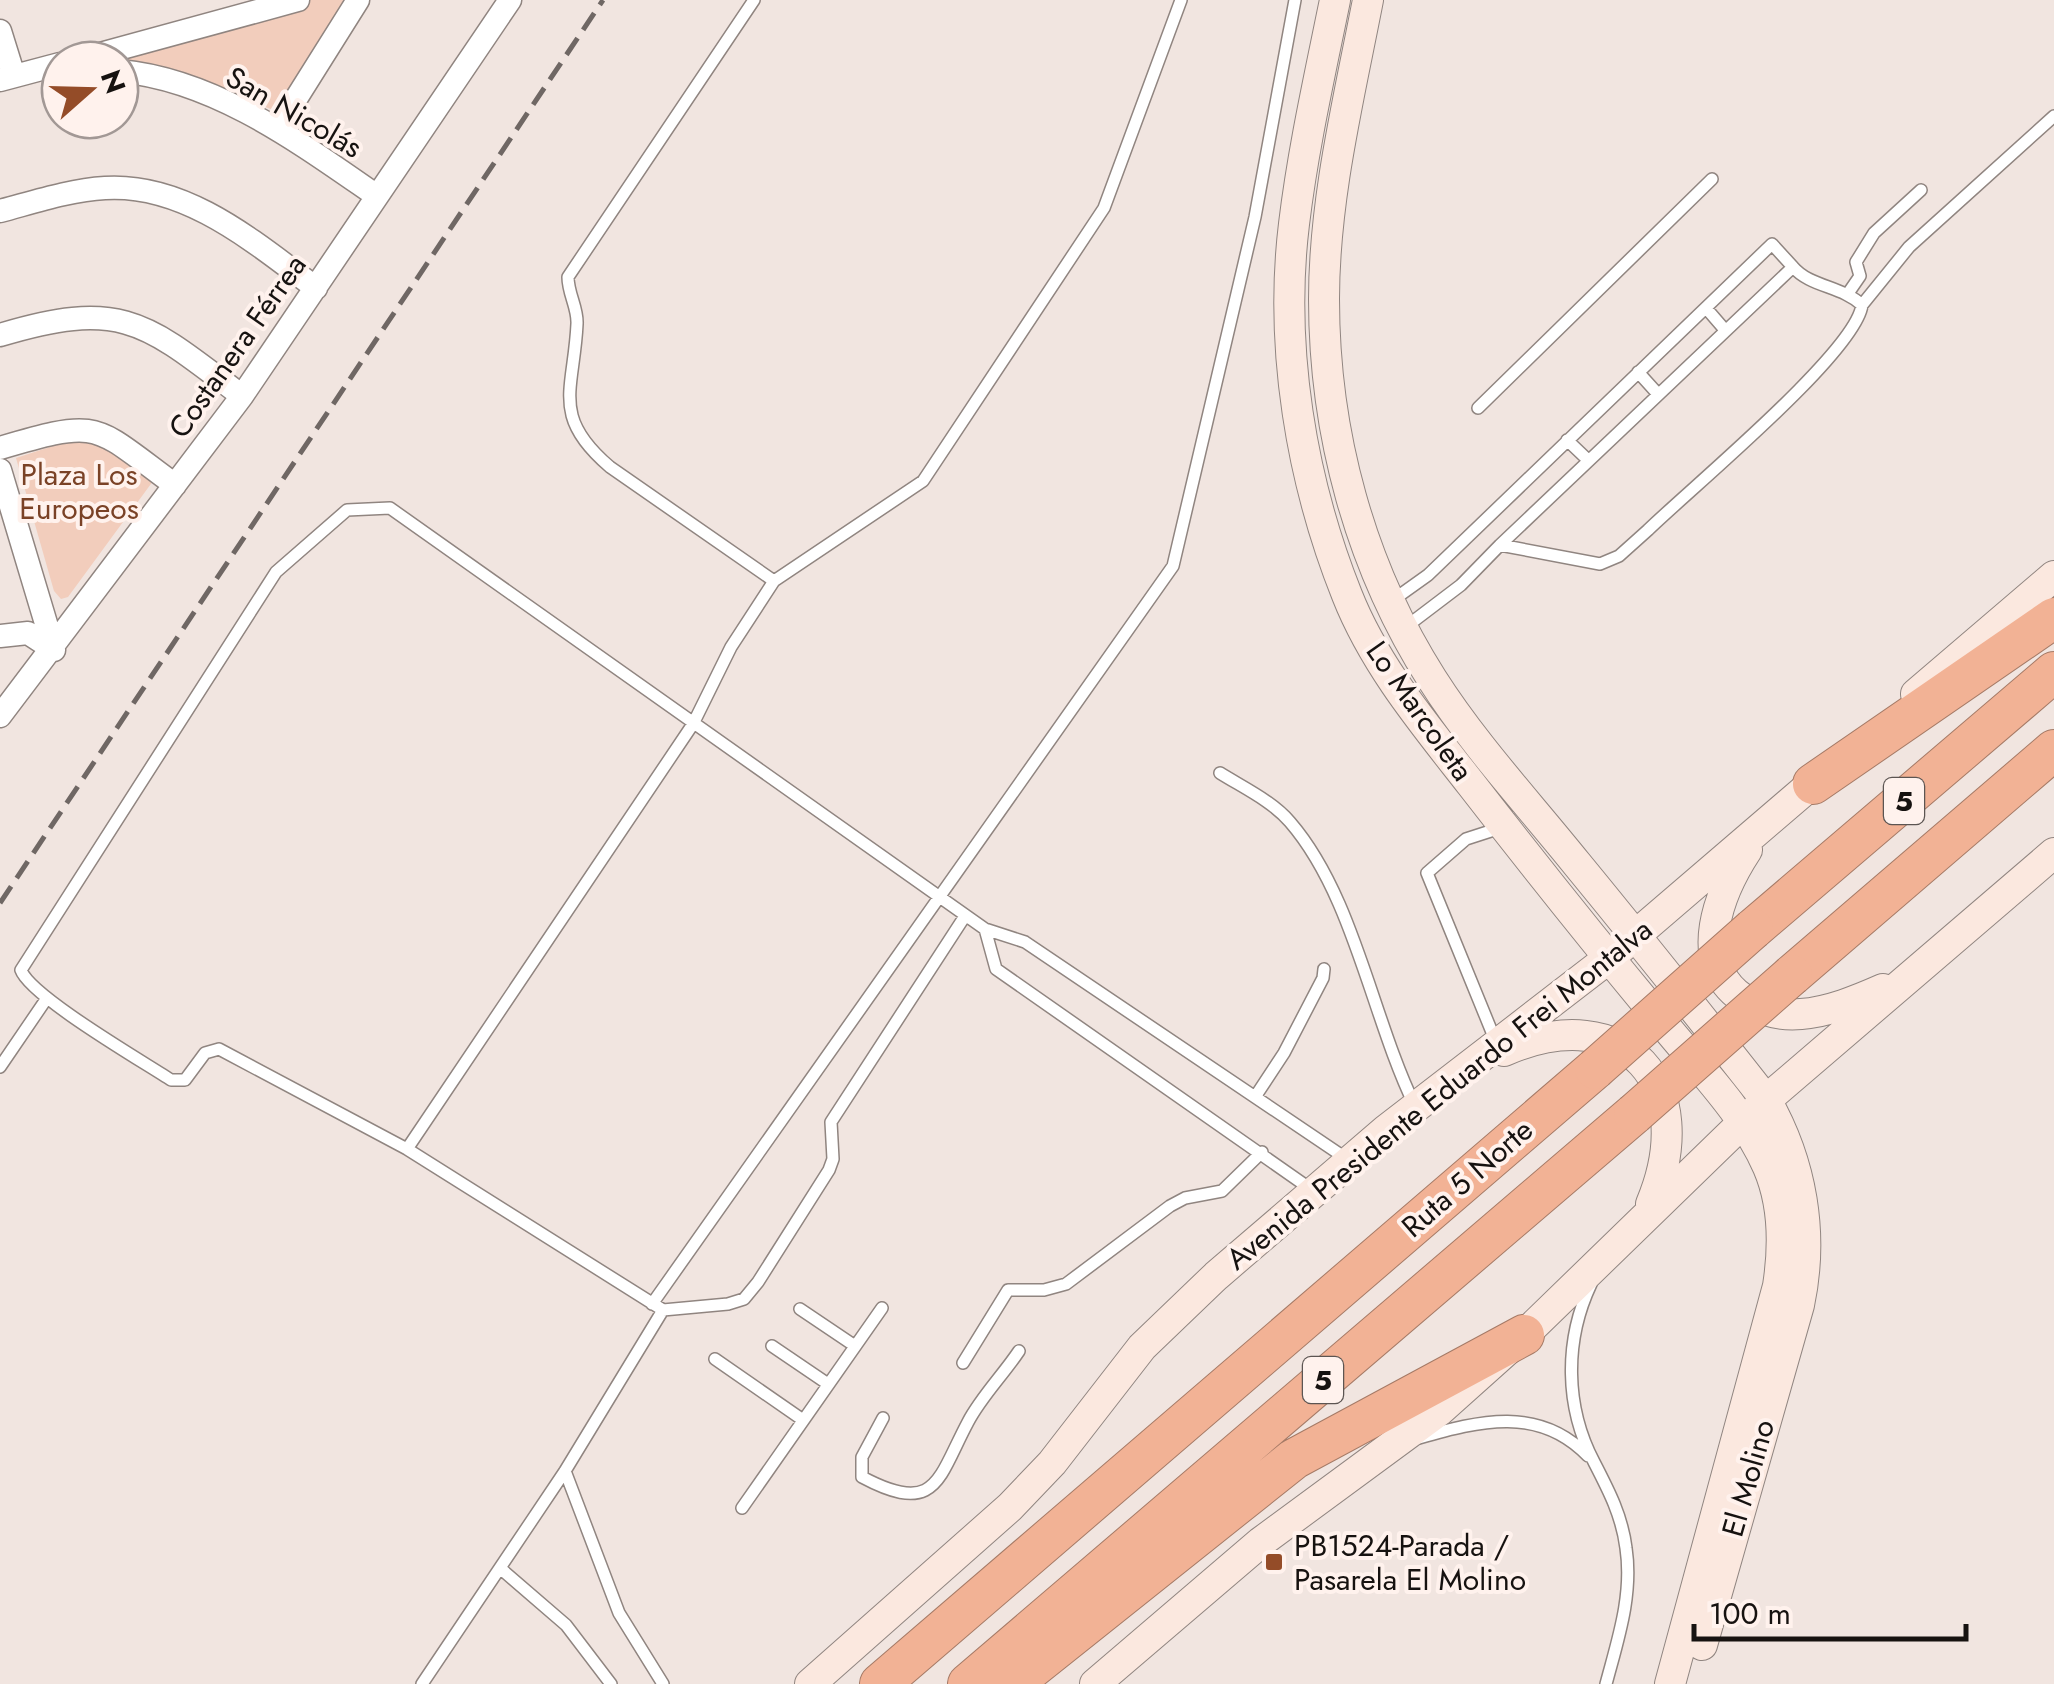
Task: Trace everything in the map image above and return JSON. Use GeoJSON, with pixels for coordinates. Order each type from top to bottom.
{"type":"FeatureCollection","features":[{"type":"Feature","properties":{"kind":"highway"},"geometry":{"type":"LineString","coordinates":[[1812,784],[1887,737],[2054,618]]}},
{"type":"Feature","properties":{"kind":"highway","name":"Ruta 5 Norte"},"geometry":{"type":"LineString","coordinates":[[880,1684],[2054,672]]}},
{"type":"Feature","properties":{"kind":"highway","name":"Ruta 5 Norte"},"geometry":{"type":"LineString","coordinates":[[968,1684],[2054,750]]}},
{"type":"Feature","properties":{"kind":"highway"},"geometry":{"type":"LineString","coordinates":[[1012,1684],[1285,1464],[1524,1335]]}},
{"type":"Feature","properties":{"kind":"main road","name":"Lo Marcoleta"},"geometry":{"type":"LineString","coordinates":[[1334,0],[1294,223],[1290,301],[1300,424],[1320,513],[1348,599],[1406,700],[1608,958],[1744,1122],[1769,1169],[1780,1218],[1781,1264],[1765,1332]]}},
{"type":"Feature","properties":{"kind":"main road","name":"Lo Marcoleta"},"geometry":{"type":"LineString","coordinates":[[1368,0],[1325,259],[1328,375],[1344,472],[1396,616],[1459,718],[1766,1100],[1780,1123],[1806,1220],[1805,1272]]}},
{"type":"Feature","properties":{"kind":"main road"},"geometry":{"type":"LineString","coordinates":[[1316,98],[1328,108],[1347,111]]}},
{"type":"Feature","properties":{"kind":"main road"},"geometry":{"type":"LineString","coordinates":[[1308,145],[1326,148],[1339,158]]}},
{"type":"Feature","properties":{"kind":"main road","name":"Avenida Presidente Eduardo Frei Montalva"},"geometry":{"type":"LineString","coordinates":[[810,1684],[1010,1508],[1052,1463],[1154,1334],[1415,1106],[1608,958],[2054,576]]}},
{"type":"Feature","properties":{"kind":"main road"},"geometry":{"type":"LineString","coordinates":[[1762,826],[1732,875],[1714,923],[1716,958],[1728,986],[1757,1007],[1800,1014],[1854,1000],[1906,979]]}},
{"type":"Feature","properties":{"kind":"main road"},"geometry":{"type":"LineString","coordinates":[[1095,1684],[1261,1542],[1401,1443],[1524,1335],[1766,1100],[2054,853]]}},
{"type":"Feature","properties":{"kind":"main road"},"geometry":{"type":"LineString","coordinates":[[1468,1066],[1556,1034],[1604,1040],[1632,1056],[1653,1079],[1669,1122],[1669,1153],[1646,1216]]}},
{"type":"Feature","properties":{"kind":"main road","name":"El Molino"},"geometry":{"type":"LineString","coordinates":[[1692,1684],[1805,1272]]}},
{"type":"Feature","properties":{"kind":"main road","name":"El Molino"},"geometry":{"type":"LineString","coordinates":[[1670,1684],[1765,1332]]}},
{"type":"Feature","properties":{"kind":"street"},"geometry":{"type":"LineString","coordinates":[[140,41],[263,5],[298,0]]}},
{"type":"Feature","properties":{"kind":"street"},"geometry":{"type":"LineString","coordinates":[[277,129],[358,0]]}},
{"type":"Feature","properties":{"kind":"street","name":"Costanera Férrea"},"geometry":{"type":"LineString","coordinates":[[0,716],[54,650],[242,396],[510,0]]}},
{"type":"Feature","properties":{"kind":"street"},"geometry":{"type":"LineString","coordinates":[[0,32],[7,78],[40,70]]}},
{"type":"Feature","properties":{"kind":"street","name":"San Nicolás"},"geometry":{"type":"LineString","coordinates":[[140,75],[219,99],[277,129],[377,196]]}},
{"type":"Feature","properties":{"kind":"street"},"geometry":{"type":"LineString","coordinates":[[0,211],[88,190],[148,190],[206,212],[316,288]]}},
{"type":"Feature","properties":{"kind":"street"},"geometry":{"type":"LineString","coordinates":[[0,334],[77,316],[128,321],[171,341],[242,396]]}},
{"type":"Feature","properties":{"kind":"street"},"geometry":{"type":"LineString","coordinates":[[0,448],[67,428],[97,430],[175,485]]}},
{"type":"Feature","properties":{"kind":"street"},"geometry":{"type":"LineString","coordinates":[[0,470],[54,650]]}},
{"type":"Feature","properties":{"kind":"street"},"geometry":{"type":"LineString","coordinates":[[0,636],[28,632],[54,650]]}},
{"type":"Feature","properties":{"kind":"lane"},"geometry":{"type":"LineString","coordinates":[[754,0],[575,264],[568,290],[577,321],[567,404],[588,448],[610,467],[774,581]]}},
{"type":"Feature","properties":{"kind":"lane"},"geometry":{"type":"LineString","coordinates":[[407,1149],[693,724],[731,647],[774,581],[923,481],[1104,208],[1181,0]]}},
{"type":"Feature","properties":{"kind":"lane"},"geometry":{"type":"LineString","coordinates":[[422,1684],[565,1470],[657,1307],[938,896],[1173,566],[1255,217],[1295,0]]}},
{"type":"Feature","properties":{"kind":"lane"},"geometry":{"type":"LineString","coordinates":[[1500,545],[1600,564],[1619,556],[1836,354],[1860,318],[1862,306],[1909,247],[2054,116]]}},
{"type":"Feature","properties":{"kind":"lane"},"geometry":{"type":"LineString","coordinates":[[1478,408],[1712,180]]}},
{"type":"Feature","properties":{"kind":"lane"},"geometry":{"type":"LineString","coordinates":[[1849,292],[1860,276],[1856,262],[1874,233],[1921,190]]}},
{"type":"Feature","properties":{"kind":"lane"},"geometry":{"type":"LineString","coordinates":[[1396,616],[1428,575],[1772,244],[1800,275],[1849,292],[1862,306]]}},
{"type":"Feature","properties":{"kind":"lane"},"geometry":{"type":"LineString","coordinates":[[1396,616],[1462,584],[1792,266]]}},
{"type":"Feature","properties":{"kind":"lane"},"geometry":{"type":"LineString","coordinates":[[1706,308],[1725,330]]}},
{"type":"Feature","properties":{"kind":"lane"},"geometry":{"type":"LineString","coordinates":[[1638,372],[1657,393]]}},
{"type":"Feature","properties":{"kind":"lane"},"geometry":{"type":"LineString","coordinates":[[1567,440],[1588,460]]}},
{"type":"Feature","properties":{"kind":"lane"},"geometry":{"type":"LineString","coordinates":[[965,916],[831,1122],[833,1159],[829,1170],[758,1282],[744,1299],[728,1304],[657,1307],[407,1149],[219,1049],[205,1053],[185,1080],[171,1080],[24,979],[23,960],[276,572],[347,510],[390,508],[965,916],[985,929],[1025,942],[1338,1153],[1345,1165]]}},
{"type":"Feature","properties":{"kind":"lane"},"geometry":{"type":"LineString","coordinates":[[1220,773],[1288,820],[1311,850],[1338,906],[1415,1106]]}},
{"type":"Feature","properties":{"kind":"lane"},"geometry":{"type":"LineString","coordinates":[[1497,1044],[1427,873],[1466,839],[1504,827]]}},
{"type":"Feature","properties":{"kind":"lane"},"geometry":{"type":"LineString","coordinates":[[985,929],[996,969],[1314,1192]]}},
{"type":"Feature","properties":{"kind":"lane"},"geometry":{"type":"LineString","coordinates":[[1255,1096],[1284,1053],[1323,978],[1324,968]]}},
{"type":"Feature","properties":{"kind":"lane"},"geometry":{"type":"LineString","coordinates":[[0,1067],[47,998]]}},
{"type":"Feature","properties":{"kind":"lane"},"geometry":{"type":"LineString","coordinates":[[963,1362],[1008,1290],[1044,1290],[1066,1284],[1170,1206],[1186,1198],[1222,1192],[1262,1152]]}},
{"type":"Feature","properties":{"kind":"lane"},"geometry":{"type":"LineString","coordinates":[[1606,1684],[1627,1596],[1627,1551],[1618,1512],[1576,1415],[1571,1366],[1581,1307],[1608,1254]]}},
{"type":"Feature","properties":{"kind":"lane"},"geometry":{"type":"LineString","coordinates":[[742,1508],[882,1308]]}},
{"type":"Feature","properties":{"kind":"lane"},"geometry":{"type":"LineString","coordinates":[[800,1309],[855,1346]]}},
{"type":"Feature","properties":{"kind":"lane"},"geometry":{"type":"LineString","coordinates":[[772,1346],[828,1384]]}},
{"type":"Feature","properties":{"kind":"lane"},"geometry":{"type":"LineString","coordinates":[[883,1418],[862,1457],[862,1476],[889,1491],[925,1491],[940,1482],[969,1419],[1019,1352]]}},
{"type":"Feature","properties":{"kind":"lane"},"geometry":{"type":"LineString","coordinates":[[715,1360],[803,1420]]}},
{"type":"Feature","properties":{"kind":"lane"},"geometry":{"type":"LineString","coordinates":[[1401,1443],[1470,1424],[1521,1421],[1562,1434],[1594,1463]]}},
{"type":"Feature","properties":{"kind":"lane"},"geometry":{"type":"LineString","coordinates":[[565,1470],[619,1613],[663,1684]]}},
{"type":"Feature","properties":{"kind":"lane"},"geometry":{"type":"LineString","coordinates":[[500,1568],[566,1625],[611,1684]]}},
{"type":"Feature","properties":{"kind":"green space"},"geometry":{"type":"Polygon","coordinates":[[[304,0],[344,0],[346,6],[276,111],[183,76],[140,65],[140,53],[304,0]]]}},
{"type":"Feature","properties":{"kind":"green space","name":"Plaza Los Europeos"},"geometry":{"type":"Polygon","coordinates":[[[87,435],[156,477],[68,597],[61,599],[54,591],[16,458],[87,435]]]}},
{"type":"Feature","properties":{"kind":"railway"},"geometry":{"type":"LineString","coordinates":[[0,903],[603,0]]}},
{"type":"Feature","properties":{"kind":"place","name":"PB1524-Parada / Pasarela El Molino"},"geometry":{"type":"Point","coordinates":[1274,1562]}}]}
